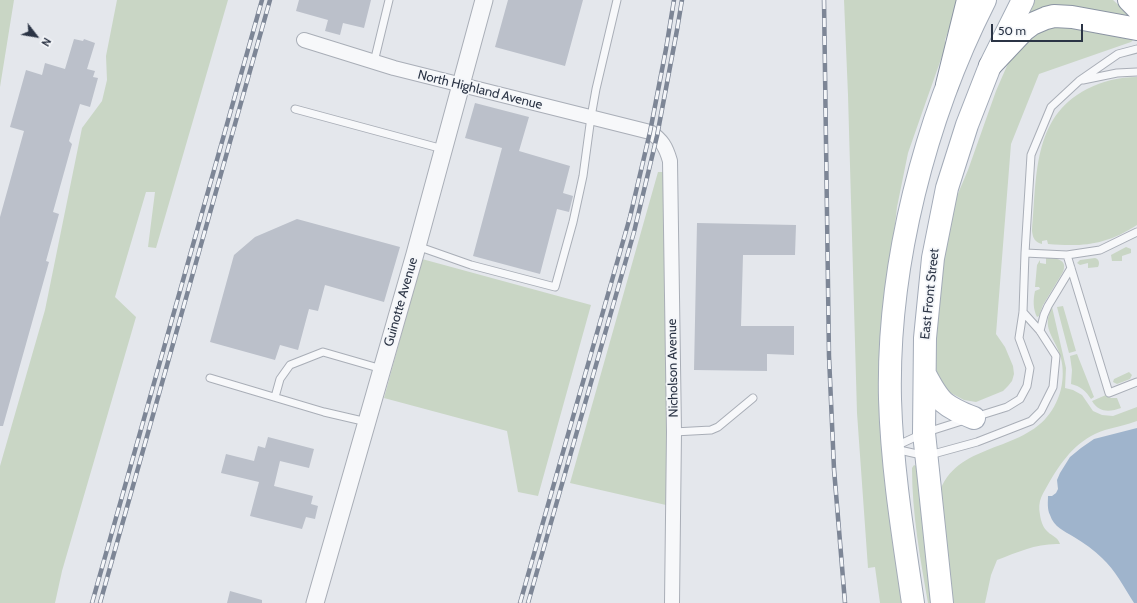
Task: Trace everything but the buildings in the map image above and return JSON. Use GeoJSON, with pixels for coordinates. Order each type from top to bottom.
{"type":"FeatureCollection","features":[{"type":"Feature","properties":{"kind":"main road"},"geometry":{"type":"LineString","coordinates":[[913,603],[900,518],[892,448],[890,398],[892,332],[899,273],[909,217],[921,168],[947,85],[968,0]]}},
{"type":"Feature","properties":{"kind":"main road"},"geometry":{"type":"LineString","coordinates":[[947,85],[985,0]]}},
{"type":"Feature","properties":{"kind":"main road","name":"East Front Street"},"geometry":{"type":"LineString","coordinates":[[942,603],[924,433],[925,338],[933,258],[947,188],[967,125],[990,66],[1023,0]]}},
{"type":"Feature","properties":{"kind":"main road"},"geometry":{"type":"LineString","coordinates":[[1129,0],[1137,8]]}},
{"type":"Feature","properties":{"kind":"main road"},"geometry":{"type":"LineString","coordinates":[[990,66],[1024,30],[1032,24],[1046,18],[1054,16],[1072,17],[1137,29]]}},
{"type":"Feature","properties":{"kind":"main road"},"geometry":{"type":"LineString","coordinates":[[925,374],[933,390],[942,402],[952,409],[974,418]]}},
{"type":"Feature","properties":{"kind":"street","name":"Guinotte Avenue"},"geometry":{"type":"LineString","coordinates":[[315,603],[417,246],[484,0]]}},
{"type":"Feature","properties":{"kind":"street","name":"North Highland Avenue"},"geometry":{"type":"LineString","coordinates":[[304,40],[374,62],[460,86],[650,132],[656,136]]}},
{"type":"Feature","properties":{"kind":"street","name":"Nicholson Avenue"},"geometry":{"type":"LineString","coordinates":[[656,136],[666,147],[670,161],[674,432],[672,603]]}},
{"type":"Feature","properties":{"kind":"lane"},"geometry":{"type":"LineString","coordinates":[[374,62],[389,0]]}},
{"type":"Feature","properties":{"kind":"lane"},"geometry":{"type":"LineString","coordinates":[[417,246],[471,264],[554,286],[573,222],[583,176],[591,117],[618,0]]}},
{"type":"Feature","properties":{"kind":"lane"},"geometry":{"type":"LineString","coordinates":[[892,448],[924,433],[1007,407],[1020,399],[1027,386],[1030,368],[1019,338],[1023,312],[1031,155],[1051,107],[1079,81],[1118,54],[1137,49]]}},
{"type":"Feature","properties":{"kind":"lane"},"geometry":{"type":"LineString","coordinates":[[1079,81],[1117,73],[1137,72]]}},
{"type":"Feature","properties":{"kind":"lane"},"geometry":{"type":"LineString","coordinates":[[295,109],[443,150]]}},
{"type":"Feature","properties":{"kind":"lane"},"geometry":{"type":"LineString","coordinates":[[1025,253],[1067,255],[1100,250],[1137,232]]}},
{"type":"Feature","properties":{"kind":"lane"},"geometry":{"type":"LineString","coordinates":[[1067,255],[1109,393],[1137,382]]}},
{"type":"Feature","properties":{"kind":"lane"},"geometry":{"type":"LineString","coordinates":[[1040,331],[1048,306],[1071,268]]}},
{"type":"Feature","properties":{"kind":"lane"},"geometry":{"type":"LineString","coordinates":[[892,448],[926,456],[977,442],[1031,421],[1041,411],[1052,387],[1056,356],[1040,331],[1023,312]]}},
{"type":"Feature","properties":{"kind":"lane"},"geometry":{"type":"LineString","coordinates":[[275,397],[280,379],[290,365],[323,352],[382,369]]}},
{"type":"Feature","properties":{"kind":"lane"},"geometry":{"type":"LineString","coordinates":[[210,378],[324,412],[367,422]]}},
{"type":"Feature","properties":{"kind":"lane"},"geometry":{"type":"LineString","coordinates":[[674,432],[712,430],[718,427],[753,398]]}},
{"type":"Feature","properties":{"kind":"green space"},"geometry":{"type":"Polygon","coordinates":[[[0,0],[14,0],[0,87],[0,0]]]}},
{"type":"Feature","properties":{"kind":"green space"},"geometry":{"type":"Polygon","coordinates":[[[117,0],[228,0],[156,248],[148,247],[155,192],[146,192],[115,297],[136,317],[62,571],[55,603],[0,603],[0,466],[45,310],[82,128],[102,101],[107,80],[106,56],[117,0]]]}},
{"type":"Feature","properties":{"kind":"green space"},"geometry":{"type":"Polygon","coordinates":[[[844,0],[960,0],[945,40],[946,45],[908,153],[897,207],[889,279],[904,603],[880,603],[875,567],[868,568],[857,413],[844,0]]]}},
{"type":"Feature","properties":{"kind":"green space"},"geometry":{"type":"Polygon","coordinates":[[[1031,0],[1113,0],[1137,22],[1021,24],[1031,0]]]}},
{"type":"Feature","properties":{"kind":"green space"},"geometry":{"type":"Polygon","coordinates":[[[1059,25],[1134,39],[1131,42],[1039,74],[1011,144],[996,334],[1005,347],[1013,366],[1014,374],[1012,381],[1003,391],[976,402],[964,400],[947,391],[938,377],[934,361],[938,289],[954,203],[968,170],[996,91],[1013,52],[1036,31],[1059,25]]]}},
{"type":"Feature","properties":{"kind":"green space"},"geometry":{"type":"Polygon","coordinates":[[[1137,77],[1137,225],[1115,237],[1104,241],[1083,245],[1048,244],[1047,240],[1042,241],[1042,244],[1036,241],[1032,231],[1037,170],[1047,132],[1056,116],[1069,101],[1087,89],[1111,80],[1137,77]]]}},
{"type":"Feature","properties":{"kind":"green space"},"geometry":{"type":"Polygon","coordinates":[[[658,172],[666,172],[666,505],[570,483],[658,172]]]}},
{"type":"Feature","properties":{"kind":"green space"},"geometry":{"type":"Polygon","coordinates":[[[1126,247],[1131,249],[1131,253],[1122,256],[1122,261],[1112,261],[1111,255],[1126,247]]]}},
{"type":"Feature","properties":{"kind":"green space"},"geometry":{"type":"Polygon","coordinates":[[[1046,258],[1060,260],[1064,264],[1064,268],[1043,305],[1039,316],[1037,317],[1034,308],[1035,291],[1040,289],[1039,287],[1035,287],[1037,265],[1040,260],[1040,263],[1046,264],[1046,258]]]}},
{"type":"Feature","properties":{"kind":"green space"},"geometry":{"type":"Polygon","coordinates":[[[1095,258],[1099,261],[1098,267],[1088,268],[1088,263],[1080,265],[1077,263],[1080,260],[1095,258]]]}},
{"type":"Feature","properties":{"kind":"green space"},"geometry":{"type":"Polygon","coordinates":[[[422,259],[591,305],[538,496],[518,492],[507,431],[384,398],[422,259]]]}},
{"type":"Feature","properties":{"kind":"green space"},"geometry":{"type":"Polygon","coordinates":[[[1063,306],[1076,351],[1069,353],[1057,307],[1063,306]]]}},
{"type":"Feature","properties":{"kind":"green space"},"geometry":{"type":"Polygon","coordinates":[[[1052,307],[1066,368],[1065,388],[1082,395],[1093,411],[1102,415],[1113,416],[1137,407],[1137,421],[1105,430],[1095,434],[1079,444],[1066,457],[1050,481],[1040,501],[1039,510],[1045,528],[1060,544],[1035,547],[997,560],[991,575],[985,603],[951,603],[939,494],[947,477],[959,465],[974,456],[1023,435],[1038,426],[1054,407],[1062,385],[1063,370],[1060,355],[1048,326],[1049,314],[1052,307]]]}},
{"type":"Feature","properties":{"kind":"green space"},"geometry":{"type":"Polygon","coordinates":[[[1077,354],[1094,397],[1091,399],[1082,389],[1071,384],[1072,370],[1070,356],[1077,354]]]}},
{"type":"Feature","properties":{"kind":"green space"},"geometry":{"type":"Polygon","coordinates":[[[1129,372],[1132,375],[1130,379],[1117,384],[1113,382],[1114,379],[1129,372]]]}},
{"type":"Feature","properties":{"kind":"green space"},"geometry":{"type":"Polygon","coordinates":[[[1106,395],[1111,398],[1117,398],[1121,408],[1109,411],[1101,410],[1092,401],[1106,395]]]}},
{"type":"Feature","properties":{"kind":"green space"},"geometry":{"type":"Polygon","coordinates":[[[914,465],[918,467],[935,603],[928,603],[919,552],[912,485],[912,468],[914,465]]]}},
{"type":"Feature","properties":{"kind":"water"},"geometry":{"type":"Polygon","coordinates":[[[1137,428],[1137,603],[1134,603],[1115,573],[1096,552],[1078,539],[1063,531],[1054,523],[1049,513],[1048,496],[1052,496],[1056,493],[1058,489],[1057,480],[1060,473],[1070,457],[1081,448],[1094,439],[1137,428]]]}},
{"type":"Feature","properties":{"kind":"railway"},"geometry":{"type":"LineString","coordinates":[[92,603],[262,0]]}},
{"type":"Feature","properties":{"kind":"railway"},"geometry":{"type":"LineString","coordinates":[[100,603],[270,0]]}},
{"type":"Feature","properties":{"kind":"railway"},"geometry":{"type":"LineString","coordinates":[[520,603],[630,217],[650,132],[674,0]]}},
{"type":"Feature","properties":{"kind":"railway"},"geometry":{"type":"LineString","coordinates":[[528,603],[634,232],[657,136],[682,0]]}},
{"type":"Feature","properties":{"kind":"railway"},"geometry":{"type":"LineString","coordinates":[[824,0],[829,356],[834,469],[845,603]]}}]}
